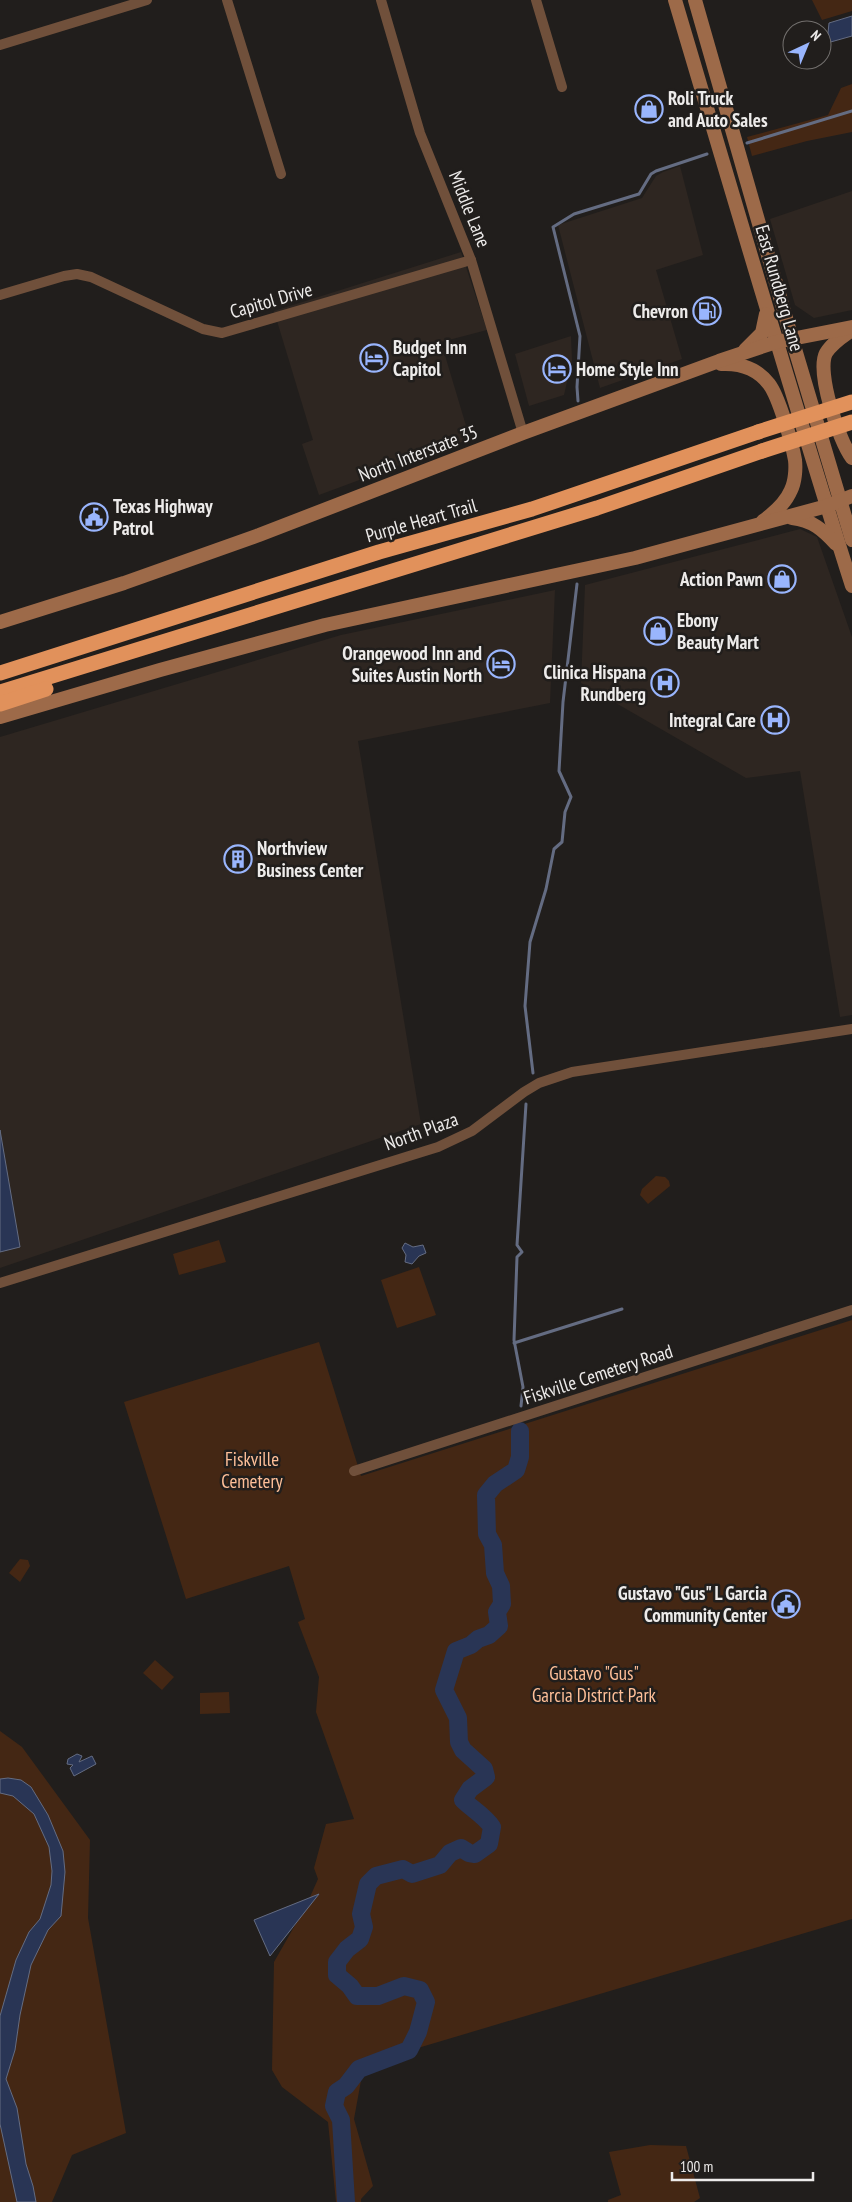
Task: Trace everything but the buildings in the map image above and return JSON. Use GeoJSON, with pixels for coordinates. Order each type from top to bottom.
{"type":"FeatureCollection","features":[{"type":"Feature","properties":{"kind":"highway","name":"Purple Heart Trail"},"geometry":{"type":"LineString","coordinates":[[0,673],[380,552],[532,509],[852,402]]}},
{"type":"Feature","properties":{"kind":"highway"},"geometry":{"type":"LineString","coordinates":[[0,692],[597,508],[852,422]]}},
{"type":"Feature","properties":{"kind":"highway"},"geometry":{"type":"LineString","coordinates":[[0,704],[97,672],[150,647]]}},
{"type":"Feature","properties":{"kind":"main road","name":"East Rundberg Lane"},"geometry":{"type":"LineString","coordinates":[[675,0],[776,342],[852,586]]}},
{"type":"Feature","properties":{"kind":"main road","name":"East Rundberg Lane"},"geometry":{"type":"LineString","coordinates":[[695,0],[792,339],[846,498],[852,540]]}},
{"type":"Feature","properties":{"kind":"main road"},"geometry":{"type":"LineString","coordinates":[[732,192],[748,187]]}},
{"type":"Feature","properties":{"kind":"main road"},"geometry":{"type":"LineString","coordinates":[[741,354],[762,333],[767,309]]}},
{"type":"Feature","properties":{"kind":"main road"},"geometry":{"type":"LineString","coordinates":[[852,328],[826,352],[822,374],[840,438],[852,458]]}},
{"type":"Feature","properties":{"kind":"main road","name":"North Interstate 35"},"geometry":{"type":"LineString","coordinates":[[0,622],[186,562],[523,432],[712,364],[776,342],[852,328]]}},
{"type":"Feature","properties":{"kind":"main road"},"geometry":{"type":"LineString","coordinates":[[712,364],[739,364],[752,369],[770,384],[777,400],[795,461],[795,477],[792,490],[786,500],[760,524]]}},
{"type":"Feature","properties":{"kind":"main road"},"geometry":{"type":"LineString","coordinates":[[0,717],[160,670],[324,625],[636,558],[786,518],[827,506],[846,498]]}},
{"type":"Feature","properties":{"kind":"main road"},"geometry":{"type":"LineString","coordinates":[[786,518],[800,519],[815,524],[838,546]]}},
{"type":"Feature","properties":{"kind":"street"},"geometry":{"type":"LineString","coordinates":[[0,45],[147,0]]}},
{"type":"Feature","properties":{"kind":"street"},"geometry":{"type":"LineString","coordinates":[[227,0],[281,174]]}},
{"type":"Feature","properties":{"kind":"street","name":"Middle Lane"},"geometry":{"type":"LineString","coordinates":[[381,0],[420,133],[472,260],[523,432]]}},
{"type":"Feature","properties":{"kind":"street"},"geometry":{"type":"LineString","coordinates":[[536,0],[562,88]]}},
{"type":"Feature","properties":{"kind":"street","name":"Capitol Drive"},"geometry":{"type":"LineString","coordinates":[[0,295],[77,274],[91,277],[203,330],[222,333],[472,260]]}},
{"type":"Feature","properties":{"kind":"street","name":"North Plaza"},"geometry":{"type":"LineString","coordinates":[[0,1283],[438,1147],[472,1131],[524,1092],[540,1083],[572,1072],[852,1029]]}},
{"type":"Feature","properties":{"kind":"street","name":"Fiskville Cemetery Road"},"geometry":{"type":"LineString","coordinates":[[354,1471],[852,1310]]}},
{"type":"Feature","properties":{"kind":"shaded area"},"geometry":{"type":"Polygon","coordinates":[[[680,166],[703,255],[656,270],[682,359],[600,388],[558,225],[642,198],[656,176],[680,166]]]}},
{"type":"Feature","properties":{"kind":"shaded area"},"geometry":{"type":"Polygon","coordinates":[[[852,191],[852,310],[814,318],[795,305],[770,219],[852,191]]]}},
{"type":"Feature","properties":{"kind":"shaded area"},"geometry":{"type":"Polygon","coordinates":[[[461,252],[487,330],[441,342],[470,439],[319,495],[302,444],[313,440],[274,311],[461,252]]]}},
{"type":"Feature","properties":{"kind":"shaded area"},"geometry":{"type":"Polygon","coordinates":[[[571,336],[572,360],[564,395],[529,406],[515,354],[571,336]]]}},
{"type":"Feature","properties":{"kind":"shaded area"},"geometry":{"type":"Polygon","coordinates":[[[800,529],[817,537],[852,637],[852,1015],[840,1017],[800,771],[746,778],[581,683],[585,585],[800,529]]]}},
{"type":"Feature","properties":{"kind":"shaded area"},"geometry":{"type":"Polygon","coordinates":[[[555,590],[550,703],[358,741],[421,1124],[0,1268],[0,737],[341,635],[555,590]]]}},
{"type":"Feature","properties":{"kind":"green space"},"geometry":{"type":"Polygon","coordinates":[[[812,0],[852,0],[852,11],[822,20],[812,0]]]}},
{"type":"Feature","properties":{"kind":"green space"},"geometry":{"type":"Polygon","coordinates":[[[852,84],[852,132],[807,141],[752,156],[747,137],[828,115],[841,88],[852,84]]]}},
{"type":"Feature","properties":{"kind":"green space"},"geometry":{"type":"Polygon","coordinates":[[[656,1176],[665,1177],[669,1181],[670,1186],[648,1204],[640,1195],[642,1189],[656,1176]]]}},
{"type":"Feature","properties":{"kind":"green space"},"geometry":{"type":"Polygon","coordinates":[[[219,1240],[226,1262],[179,1275],[173,1254],[219,1240]]]}},
{"type":"Feature","properties":{"kind":"green space"},"geometry":{"type":"Polygon","coordinates":[[[419,1267],[436,1315],[397,1328],[381,1280],[419,1267]]]}},
{"type":"Feature","properties":{"kind":"green space","name":"Gustavo \"Gus\" Garcia District Park"},"geometry":{"type":"Polygon","coordinates":[[[852,1320],[852,1919],[364,2064],[354,2119],[373,2186],[361,2199],[361,2202],[336,2202],[328,2122],[282,2087],[272,2070],[274,1962],[306,1906],[318,1879],[314,1868],[326,1824],[354,1819],[316,1712],[319,1677],[298,1622],[305,1619],[289,1566],[186,1599],[124,1402],[319,1342],[361,1476],[852,1320]]]}},
{"type":"Feature","properties":{"kind":"green space"},"geometry":{"type":"Polygon","coordinates":[[[20,1559],[28,1560],[30,1566],[20,1582],[9,1573],[20,1559]]]}},
{"type":"Feature","properties":{"kind":"green space"},"geometry":{"type":"Polygon","coordinates":[[[155,1660],[174,1677],[162,1690],[143,1673],[155,1660]]]}},
{"type":"Feature","properties":{"kind":"green space"},"geometry":{"type":"Polygon","coordinates":[[[229,1692],[230,1713],[200,1714],[200,1693],[229,1692]]]}},
{"type":"Feature","properties":{"kind":"green space"},"geometry":{"type":"Polygon","coordinates":[[[0,1731],[22,1747],[90,1840],[88,1918],[126,2133],[72,2155],[52,2202],[0,2202],[0,1731]]]}},
{"type":"Feature","properties":{"kind":"green space"},"geometry":{"type":"Polygon","coordinates":[[[650,2145],[686,2146],[700,2198],[694,2202],[608,2202],[608,2200],[621,2195],[609,2152],[650,2145]]]}},
{"type":"Feature","properties":{"kind":"water"},"geometry":{"type":"Polygon","coordinates":[[[852,16],[852,36],[832,42],[832,22],[852,16]]]}},
{"type":"Feature","properties":{"kind":"water"},"geometry":{"type":"Polygon","coordinates":[[[0,1130],[20,1247],[0,1252],[0,1130]]]}},
{"type":"Feature","properties":{"kind":"water"},"geometry":{"type":"Polygon","coordinates":[[[405,1243],[413,1247],[423,1245],[426,1253],[419,1256],[412,1264],[405,1262],[406,1255],[402,1248],[405,1243]]]}},
{"type":"Feature","properties":{"kind":"water"},"geometry":{"type":"Polygon","coordinates":[[[77,1754],[82,1756],[79,1762],[92,1756],[96,1764],[74,1776],[70,1768],[73,1765],[67,1764],[68,1759],[77,1754]]]}},
{"type":"Feature","properties":{"kind":"water"},"geometry":{"type":"Polygon","coordinates":[[[0,1779],[21,1780],[31,1787],[48,1815],[63,1851],[65,1872],[61,1916],[48,1930],[31,1965],[20,2015],[15,2050],[6,2079],[17,2108],[26,2164],[36,2202],[17,2202],[0,2124],[0,2016],[16,1960],[29,1932],[40,1919],[51,1885],[52,1871],[49,1847],[34,1814],[13,1796],[0,1793],[0,1779]]]}},
{"type":"Feature","properties":{"kind":"water"},"geometry":{"type":"Polygon","coordinates":[[[319,1894],[270,1956],[254,1920],[319,1894]]]}},
{"type":"Feature","properties":{"kind":"waterway"},"geometry":{"type":"LineString","coordinates":[[747,143],[852,111]]}},
{"type":"Feature","properties":{"kind":"waterway"},"geometry":{"type":"LineString","coordinates":[[578,401],[580,336],[553,227],[574,214],[639,194],[651,174],[656,171],[707,154]]}},
{"type":"Feature","properties":{"kind":"waterway"},"geometry":{"type":"LineString","coordinates":[[533,1073],[525,1006],[530,942],[546,889],[554,849],[562,842],[565,812],[571,797],[559,771],[563,702],[577,584]]}},
{"type":"Feature","properties":{"kind":"waterway"},"geometry":{"type":"LineString","coordinates":[[521,1406],[523,1387],[514,1340],[517,1257],[522,1252],[517,1245],[526,1104]]}},
{"type":"Feature","properties":{"kind":"waterway"},"geometry":{"type":"LineString","coordinates":[[514,1343],[622,1309]]}},
{"type":"Feature","properties":{"kind":"waterway"},"geometry":{"type":"LineString","coordinates":[[346,2202],[341,2120],[334,2106],[337,2092],[346,2086],[359,2069],[409,2050],[418,2032],[426,2002],[420,1990],[404,1986],[378,1996],[357,1996],[350,1986],[337,1975],[337,1962],[347,1949],[360,1939],[364,1927],[361,1914],[368,1884],[376,1876],[403,1869],[412,1874],[440,1865],[450,1853],[461,1848],[475,1854],[489,1844],[492,1827],[463,1800],[470,1789],[486,1777],[484,1769],[463,1750],[459,1742],[458,1718],[444,1690],[456,1651],[489,1635],[499,1626],[497,1612],[502,1604],[501,1586],[495,1573],[493,1545],[487,1534],[486,1495],[495,1484],[516,1470],[520,1457],[520,1431]]}},
{"type":"Feature","properties":{"kind":"place","name":"Roli Truck and Auto Sales"},"geometry":{"type":"Point","coordinates":[649,109]}},
{"type":"Feature","properties":{"kind":"place","name":"Chevron"},"geometry":{"type":"Point","coordinates":[707,311]}},
{"type":"Feature","properties":{"kind":"place","name":"Budget Inn Capitol"},"geometry":{"type":"Point","coordinates":[374,358]}},
{"type":"Feature","properties":{"kind":"place","name":"Home Style Inn"},"geometry":{"type":"Point","coordinates":[557,369]}},
{"type":"Feature","properties":{"kind":"place","name":"Texas Highway Patrol"},"geometry":{"type":"Point","coordinates":[94,517]}},
{"type":"Feature","properties":{"kind":"place","name":"Action Pawn"},"geometry":{"type":"Point","coordinates":[782,579]}},
{"type":"Feature","properties":{"kind":"place","name":"Ebony Beauty Mart"},"geometry":{"type":"Point","coordinates":[658,631]}},
{"type":"Feature","properties":{"kind":"place","name":"Orangewood Inn and Suites Austin North"},"geometry":{"type":"Point","coordinates":[501,664]}},
{"type":"Feature","properties":{"kind":"place","name":"Clinica Hispana Rundberg"},"geometry":{"type":"Point","coordinates":[665,683]}},
{"type":"Feature","properties":{"kind":"place","name":"Integral Care"},"geometry":{"type":"Point","coordinates":[775,720]}},
{"type":"Feature","properties":{"kind":"place","name":"Northview Business Center"},"geometry":{"type":"Point","coordinates":[238,859]}},
{"type":"Feature","properties":{"kind":"place","name":"Gustavo \"Gus\" L Garcia Community Center"},"geometry":{"type":"Point","coordinates":[786,1604]}},
{"type":"Feature","properties":{"kind":"park label","name":"Fiskville Cemetery"},"geometry":{"type":"Point","coordinates":[252,1470]}}]}
